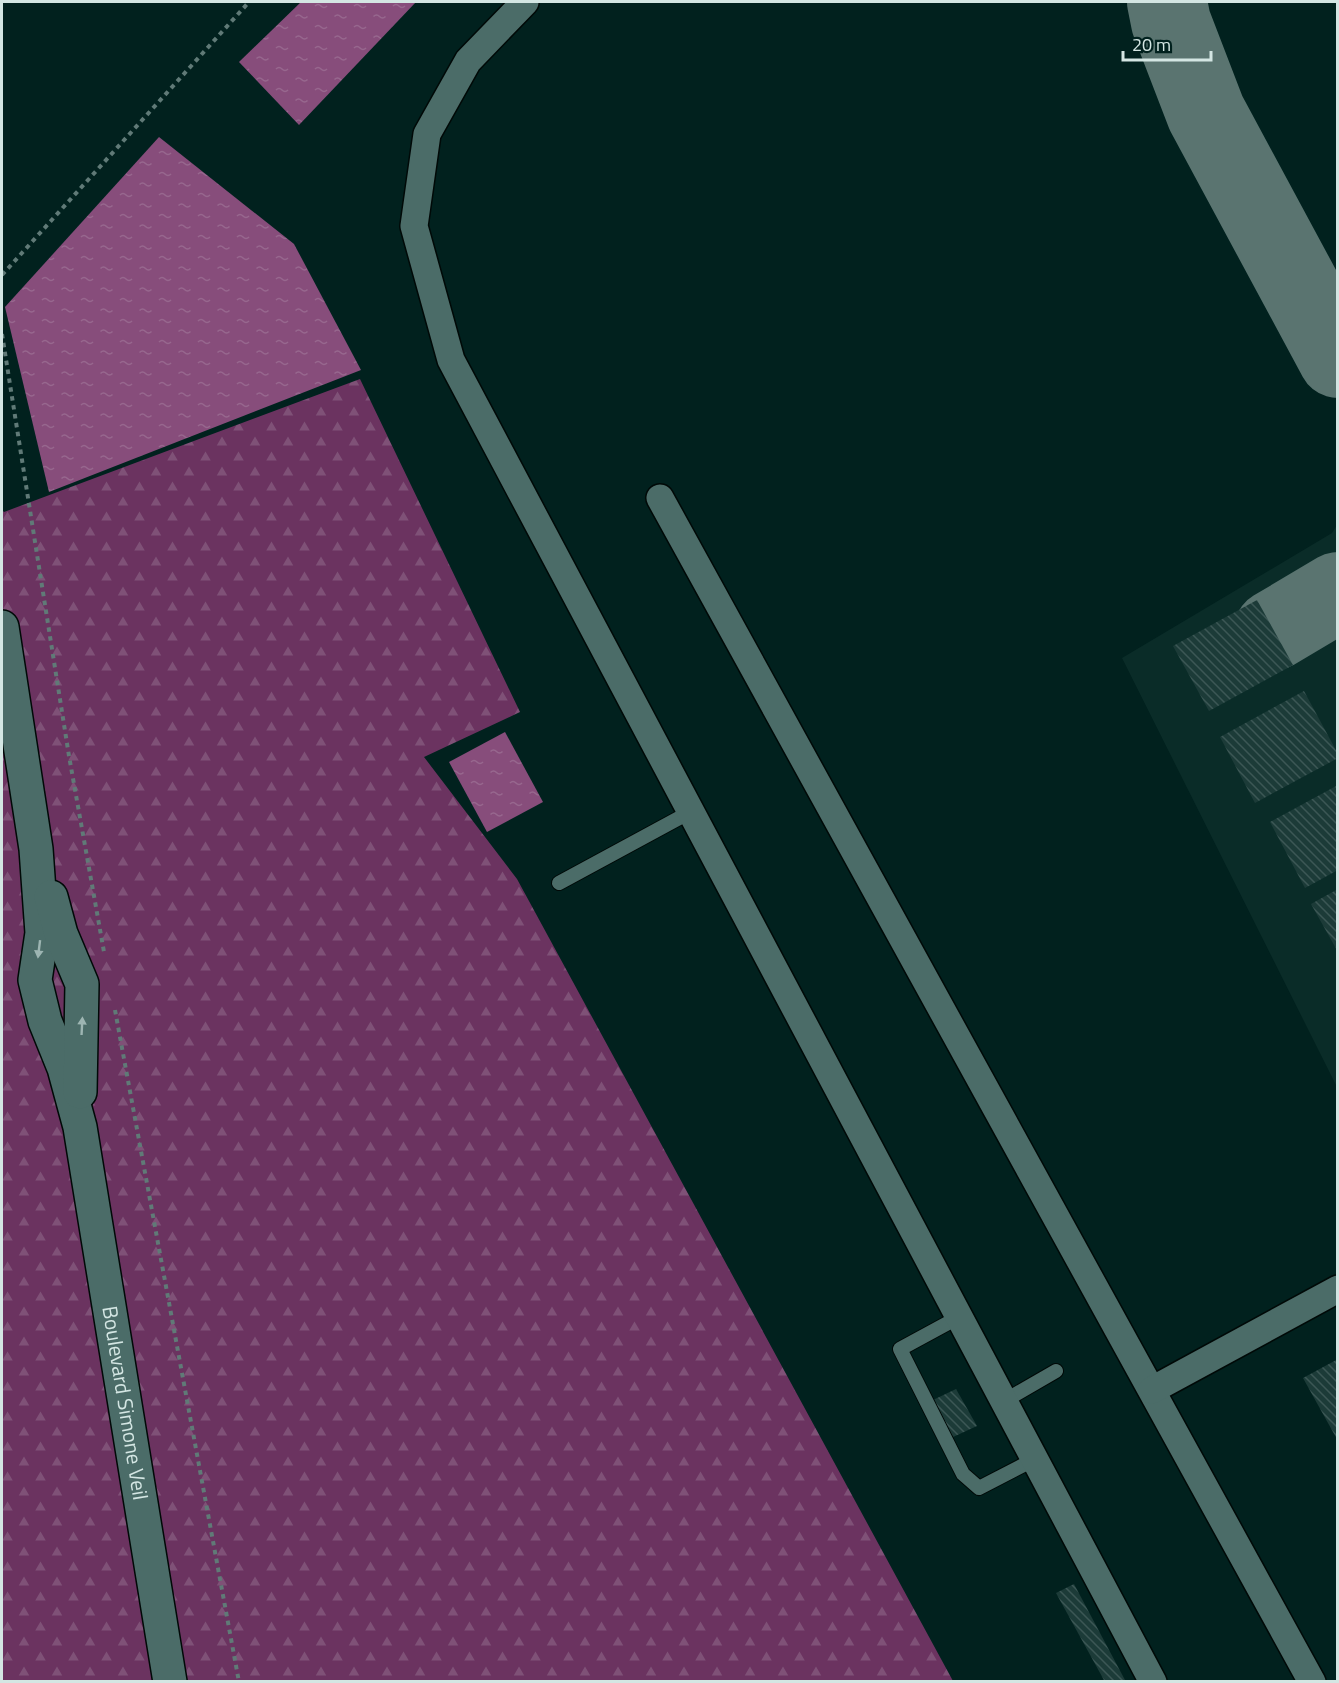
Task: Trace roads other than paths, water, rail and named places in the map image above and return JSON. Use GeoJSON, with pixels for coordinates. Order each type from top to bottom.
{"type":"FeatureCollection","features":[{"type":"Feature","properties":{"kind":"main road","name":"Boulevard Simone Veil"},"geometry":{"type":"LineString","coordinates":[[2,627],[36,849],[42,933],[35,980],[45,1021],[64,1068],[80,1127],[170,1682]]}},
{"type":"Feature","properties":{"kind":"main road","name":"Boulevard Simone Veil"},"geometry":{"type":"LineString","coordinates":[[36,849],[62,934],[82,984],[80,1127]]}},
{"type":"Feature","properties":{"kind":"street"},"geometry":{"type":"LineString","coordinates":[[525,2],[468,62],[427,134],[414,226],[451,360],[1153,1682]]}},
{"type":"Feature","properties":{"kind":"street"},"geometry":{"type":"LineString","coordinates":[[660,498],[1312,1682]]}},
{"type":"Feature","properties":{"kind":"street"},"geometry":{"type":"LineString","coordinates":[[1152,1390],[1338,1289]]}},
{"type":"Feature","properties":{"kind":"lane"},"geometry":{"type":"LineString","coordinates":[[559,883],[692,811]]}},
{"type":"Feature","properties":{"kind":"lane"},"geometry":{"type":"LineString","coordinates":[[959,1317],[900,1349],[963,1474],[979,1488],[1035,1459]]}},
{"type":"Feature","properties":{"kind":"lane"},"geometry":{"type":"LineString","coordinates":[[1004,1401],[1056,1371]]}},
{"type":"Feature","properties":{"kind":"water"},"geometry":{"type":"Polygon","coordinates":[[[301,2],[416,2],[299,125],[239,62],[301,2]]]}},
{"type":"Feature","properties":{"kind":"water"},"geometry":{"type":"Polygon","coordinates":[[[159,137],[294,244],[361,370],[49,492],[5,307],[159,137]]]}},
{"type":"Feature","properties":{"kind":"water"},"geometry":{"type":"Polygon","coordinates":[[[505,732],[543,802],[487,832],[449,762],[505,732]]]}}]}
